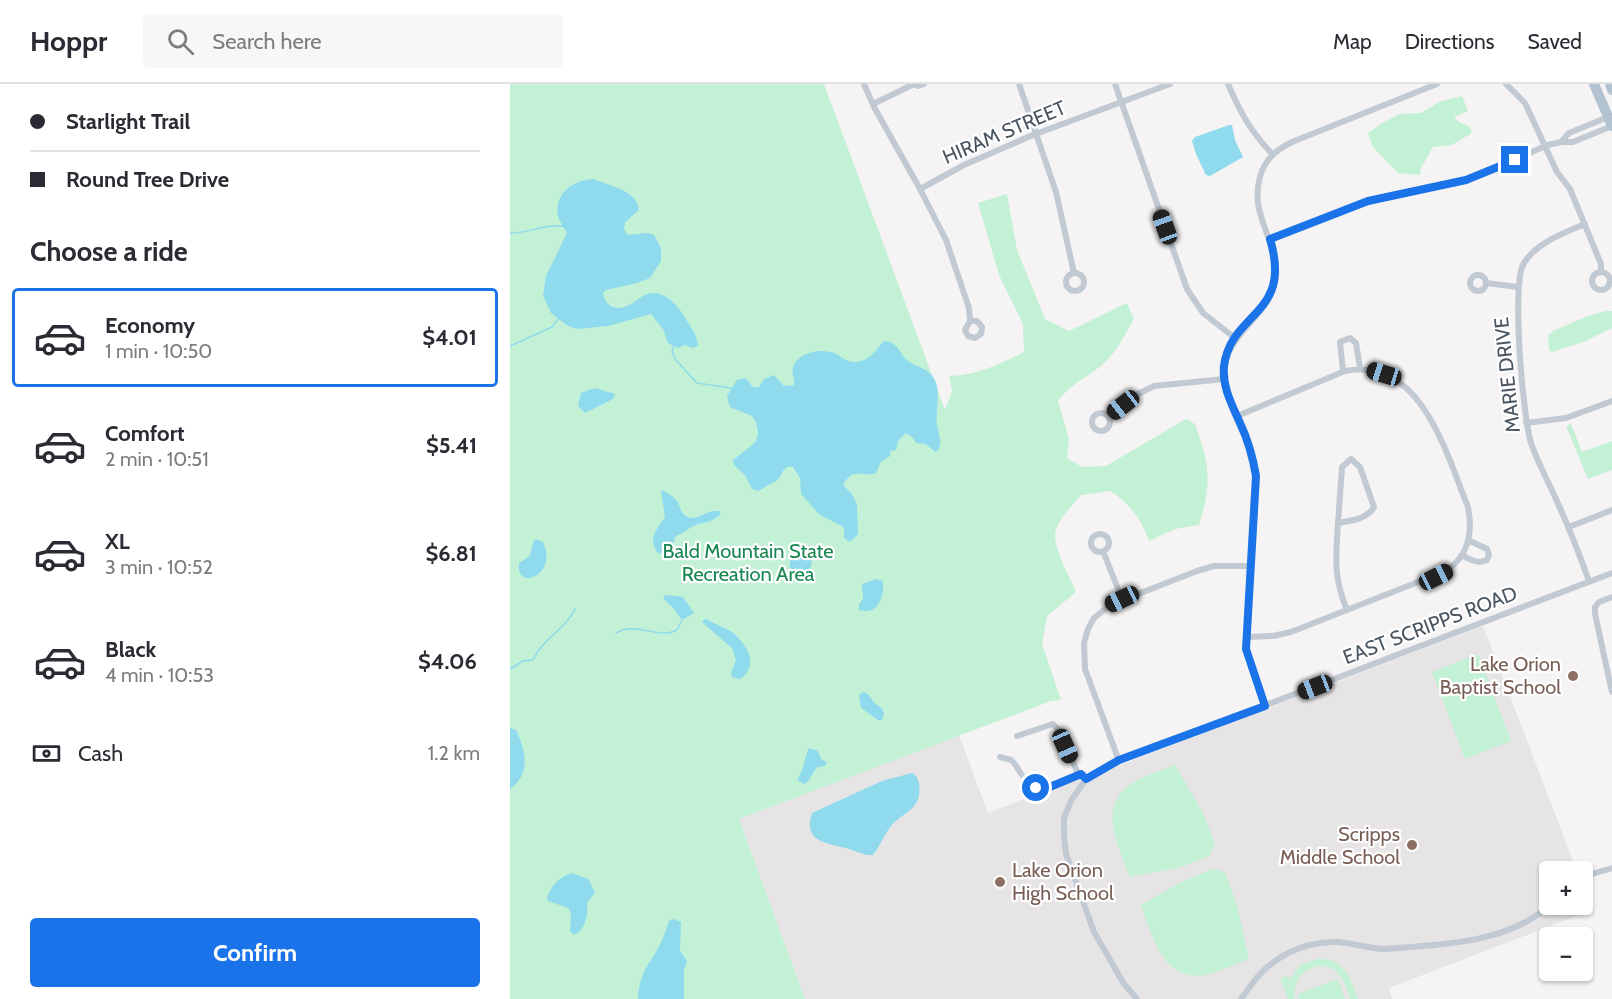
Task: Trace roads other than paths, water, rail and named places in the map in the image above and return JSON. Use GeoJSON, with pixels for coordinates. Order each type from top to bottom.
{"type":"FeatureCollection","features":[{"type":"Feature","properties":{"kind":"main road"},"geometry":{"type":"LineString","coordinates":[[1594,84],[1611,123]]}},
{"type":"Feature","properties":{"kind":"main road"},"geometry":{"type":"LineString","coordinates":[[1610,84],[1612,90]]}},
{"type":"Feature","properties":{"kind":"street"},"geometry":{"type":"LineString","coordinates":[[864,84],[946,240],[969,308],[970,321]]}},
{"type":"Feature","properties":{"kind":"street"},"geometry":{"type":"LineString","coordinates":[[873,104],[914,84],[918,86],[924,84]]}},
{"type":"Feature","properties":{"kind":"street"},"geometry":{"type":"LineString","coordinates":[[1020,84],[1056,192],[1074,273]]}},
{"type":"Feature","properties":{"kind":"street"},"geometry":{"type":"LineString","coordinates":[[1115,84],[1187,290],[1203,313],[1235,338]]}},
{"type":"Feature","properties":{"kind":"street","name":"HIRAM STREET"},"geometry":{"type":"LineString","coordinates":[[920,189],[964,165],[1037,133],[1170,84]]}},
{"type":"Feature","properties":{"kind":"street"},"geometry":{"type":"LineString","coordinates":[[1228,84],[1246,123],[1272,154]]}},
{"type":"Feature","properties":{"kind":"street"},"geometry":{"type":"LineString","coordinates":[[1265,706],[1246,649],[1256,476],[1252,453],[1224,379],[1227,356],[1235,338],[1269,298],[1275,283],[1275,256],[1258,210],[1257,195],[1261,172],[1272,154],[1292,142],[1437,84]]}},
{"type":"Feature","properties":{"kind":"street"},"geometry":{"type":"LineString","coordinates":[[1506,84],[1525,103],[1557,172],[1570,189],[1601,264],[1601,271]]}},
{"type":"Feature","properties":{"kind":"street"},"geometry":{"type":"LineString","coordinates":[[1270,239],[1368,201],[1466,180],[1561,142],[1569,134],[1611,123]]}},
{"type":"Feature","properties":{"kind":"street","name":"MARIE DRIVE"},"geometry":{"type":"LineString","coordinates":[[1584,224],[1532,252],[1519,273],[1517,302],[1527,423],[1531,444],[1569,527],[1589,581]]}},
{"type":"Feature","properties":{"kind":"street"},"geometry":{"type":"LineString","coordinates":[[1486,283],[1518,287]]}},
{"type":"Feature","properties":{"kind":"street"},"geometry":{"type":"LineString","coordinates":[[1343,371],[1340,342],[1350,338],[1356,343],[1360,368]]}},
{"type":"Feature","properties":{"kind":"street"},"geometry":{"type":"LineString","coordinates":[[1237,416],[1343,371],[1360,368],[1384,374],[1397,382],[1426,410],[1434,424],[1471,519],[1470,541],[1463,556],[1453,567],[1436,577],[1284,634],[1246,637]]}},
{"type":"Feature","properties":{"kind":"street"},"geometry":{"type":"LineString","coordinates":[[1108,416],[1138,393],[1154,386],[1224,379]]}},
{"type":"Feature","properties":{"kind":"street"},"geometry":{"type":"LineString","coordinates":[[1527,423],[1566,418],[1612,400]]}},
{"type":"Feature","properties":{"kind":"street"},"geometry":{"type":"LineString","coordinates":[[1338,523],[1352,521],[1370,514],[1374,507],[1360,467],[1351,459],[1342,467],[1338,523],[1336,574],[1347,610]]}},
{"type":"Feature","properties":{"kind":"street"},"geometry":{"type":"LineString","coordinates":[[1569,527],[1612,510]]}},
{"type":"Feature","properties":{"kind":"street"},"geometry":{"type":"LineString","coordinates":[[1463,556],[1481,563],[1487,560],[1489,555],[1487,549],[1470,541]]}},
{"type":"Feature","properties":{"kind":"street"},"geometry":{"type":"LineString","coordinates":[[1103,551],[1122,599]]}},
{"type":"Feature","properties":{"kind":"street"},"geometry":{"type":"LineString","coordinates":[[1119,760],[1083,658],[1084,643],[1094,618],[1122,599],[1197,571],[1214,566],[1250,566]]}},
{"type":"Feature","properties":{"kind":"street","name":"EAST SCRIPPS ROAD"},"geometry":{"type":"LineString","coordinates":[[1137,999],[1124,984],[1094,932],[1066,854],[1064,818],[1083,777],[1119,760],[1612,573]]}},
{"type":"Feature","properties":{"kind":"street"},"geometry":{"type":"LineString","coordinates":[[1612,597],[1599,602],[1594,614],[1612,692]]}},
{"type":"Feature","properties":{"kind":"street"},"geometry":{"type":"LineString","coordinates":[[1000,758],[1011,760],[1022,776],[1036,788],[1045,789],[1083,777],[1073,763],[1053,724],[1017,736]]}},
{"type":"Feature","properties":{"kind":"street"},"geometry":{"type":"LineString","coordinates":[[1593,874],[1612,868]]}},
{"type":"Feature","properties":{"kind":"street"},"geometry":{"type":"LineString","coordinates":[[1241,999],[1258,976],[1275,961],[1300,948],[1336,942],[1387,949],[1468,940],[1495,934],[1522,924],[1539,914]]}},
{"type":"Feature","properties":{"kind":"water"},"geometry":{"type":"Polygon","coordinates":[[[1232,125],[1235,140],[1243,157],[1210,176],[1206,175],[1192,141],[1195,137],[1232,125]]]}},
{"type":"Feature","properties":{"kind":"water"},"geometry":{"type":"Polygon","coordinates":[[[594,179],[628,193],[633,198],[639,210],[625,222],[624,229],[628,235],[648,233],[654,235],[661,248],[661,261],[650,278],[606,290],[603,293],[606,301],[618,308],[629,305],[649,293],[667,297],[681,311],[695,334],[698,346],[693,348],[685,345],[678,348],[668,343],[663,329],[651,314],[608,326],[577,329],[568,326],[551,313],[543,296],[546,276],[567,233],[558,216],[559,201],[562,194],[572,185],[594,179]]]}},
{"type":"Feature","properties":{"kind":"water"},"geometry":{"type":"Polygon","coordinates":[[[884,341],[895,345],[908,361],[933,376],[938,391],[937,426],[940,444],[936,452],[925,444],[916,443],[906,433],[898,441],[896,450],[890,451],[890,456],[881,462],[876,473],[854,474],[847,479],[843,485],[852,494],[857,505],[858,534],[850,542],[844,538],[842,526],[820,515],[801,494],[800,478],[793,467],[784,469],[779,479],[760,490],[752,489],[745,475],[734,465],[733,460],[756,441],[758,433],[756,422],[752,416],[730,407],[727,396],[737,380],[745,378],[756,387],[759,387],[764,379],[774,375],[784,386],[794,385],[793,367],[800,358],[810,352],[834,353],[855,362],[865,360],[872,355],[884,341]]]}},
{"type":"Feature","properties":{"kind":"water"},"geometry":{"type":"Polygon","coordinates":[[[595,388],[615,394],[613,399],[585,413],[578,406],[581,393],[595,388]]]}},
{"type":"Feature","properties":{"kind":"water"},"geometry":{"type":"Polygon","coordinates":[[[661,490],[670,494],[677,501],[683,514],[688,517],[695,518],[714,511],[719,511],[721,514],[713,520],[695,525],[676,536],[672,546],[659,554],[653,544],[653,539],[665,517],[661,490]]]}},
{"type":"Feature","properties":{"kind":"water"},"geometry":{"type":"Polygon","coordinates":[[[536,539],[543,542],[546,554],[545,564],[536,576],[523,577],[519,563],[530,556],[533,542],[536,539]]]}},
{"type":"Feature","properties":{"kind":"water"},"geometry":{"type":"Polygon","coordinates":[[[802,548],[810,554],[812,560],[806,576],[799,579],[790,570],[790,563],[793,554],[802,548]]]}},
{"type":"Feature","properties":{"kind":"water"},"geometry":{"type":"Polygon","coordinates":[[[876,579],[883,581],[879,603],[871,610],[859,610],[859,604],[863,599],[862,584],[876,579]]]}},
{"type":"Feature","properties":{"kind":"water"},"geometry":{"type":"Polygon","coordinates":[[[665,595],[683,597],[694,613],[682,620],[663,598],[665,595]]]}},
{"type":"Feature","properties":{"kind":"water"},"geometry":{"type":"Polygon","coordinates":[[[706,619],[732,632],[746,649],[749,655],[749,668],[740,679],[732,677],[731,672],[736,661],[732,648],[703,623],[702,621],[706,619]]]}},
{"type":"Feature","properties":{"kind":"water"},"geometry":{"type":"Polygon","coordinates":[[[863,692],[881,707],[884,713],[882,720],[878,720],[861,708],[859,695],[863,692]]]}},
{"type":"Feature","properties":{"kind":"water"},"geometry":{"type":"Polygon","coordinates":[[[510,728],[516,730],[525,762],[521,776],[510,789],[510,728]]]}},
{"type":"Feature","properties":{"kind":"water"},"geometry":{"type":"Polygon","coordinates":[[[809,748],[818,751],[821,759],[827,762],[825,766],[817,767],[804,784],[797,780],[809,748]]]}},
{"type":"Feature","properties":{"kind":"water"},"geometry":{"type":"Polygon","coordinates":[[[912,773],[919,782],[918,799],[911,809],[891,826],[873,855],[862,854],[823,842],[813,835],[810,822],[812,813],[882,781],[912,773]]]}},
{"type":"Feature","properties":{"kind":"water"},"geometry":{"type":"Polygon","coordinates":[[[572,873],[588,879],[595,892],[587,903],[584,925],[574,935],[570,931],[571,913],[568,908],[548,901],[547,898],[556,882],[572,873]]]}},
{"type":"Feature","properties":{"kind":"water"},"geometry":{"type":"Polygon","coordinates":[[[674,919],[681,922],[680,951],[687,961],[684,971],[684,999],[638,999],[644,973],[669,921],[674,919]]]}},
{"type":"Feature","properties":{"kind":"waterway"},"geometry":{"type":"LineString","coordinates":[[510,233],[552,226],[565,227]]}},
{"type":"Feature","properties":{"kind":"waterway"},"geometry":{"type":"LineString","coordinates":[[510,346],[552,327],[558,319]]}},
{"type":"Feature","properties":{"kind":"waterway"},"geometry":{"type":"LineString","coordinates":[[674,345],[672,351],[675,359],[697,383],[731,388]]}},
{"type":"Feature","properties":{"kind":"waterway"},"geometry":{"type":"LineString","coordinates":[[510,669],[523,661],[533,660],[537,652],[566,623],[575,609]]}},
{"type":"Feature","properties":{"kind":"waterway"},"geometry":{"type":"LineString","coordinates":[[616,633],[631,629],[670,633],[677,630],[682,620]]}},
{"type":"Feature","properties":{"kind":"place","name":"Lake Orion Baptist School"},"geometry":{"type":"Point","coordinates":[1573,676]}},
{"type":"Feature","properties":{"kind":"place","name":"Scripps Middle School"},"geometry":{"type":"Point","coordinates":[1412,845]}},
{"type":"Feature","properties":{"kind":"place","name":"Lake Orion High School"},"geometry":{"type":"Point","coordinates":[1000,882]}},
{"type":"Feature","properties":{"kind":"park label","name":"Bald Mountain State Recreation Area"},"geometry":{"type":"Point","coordinates":[748,562]}}]}
